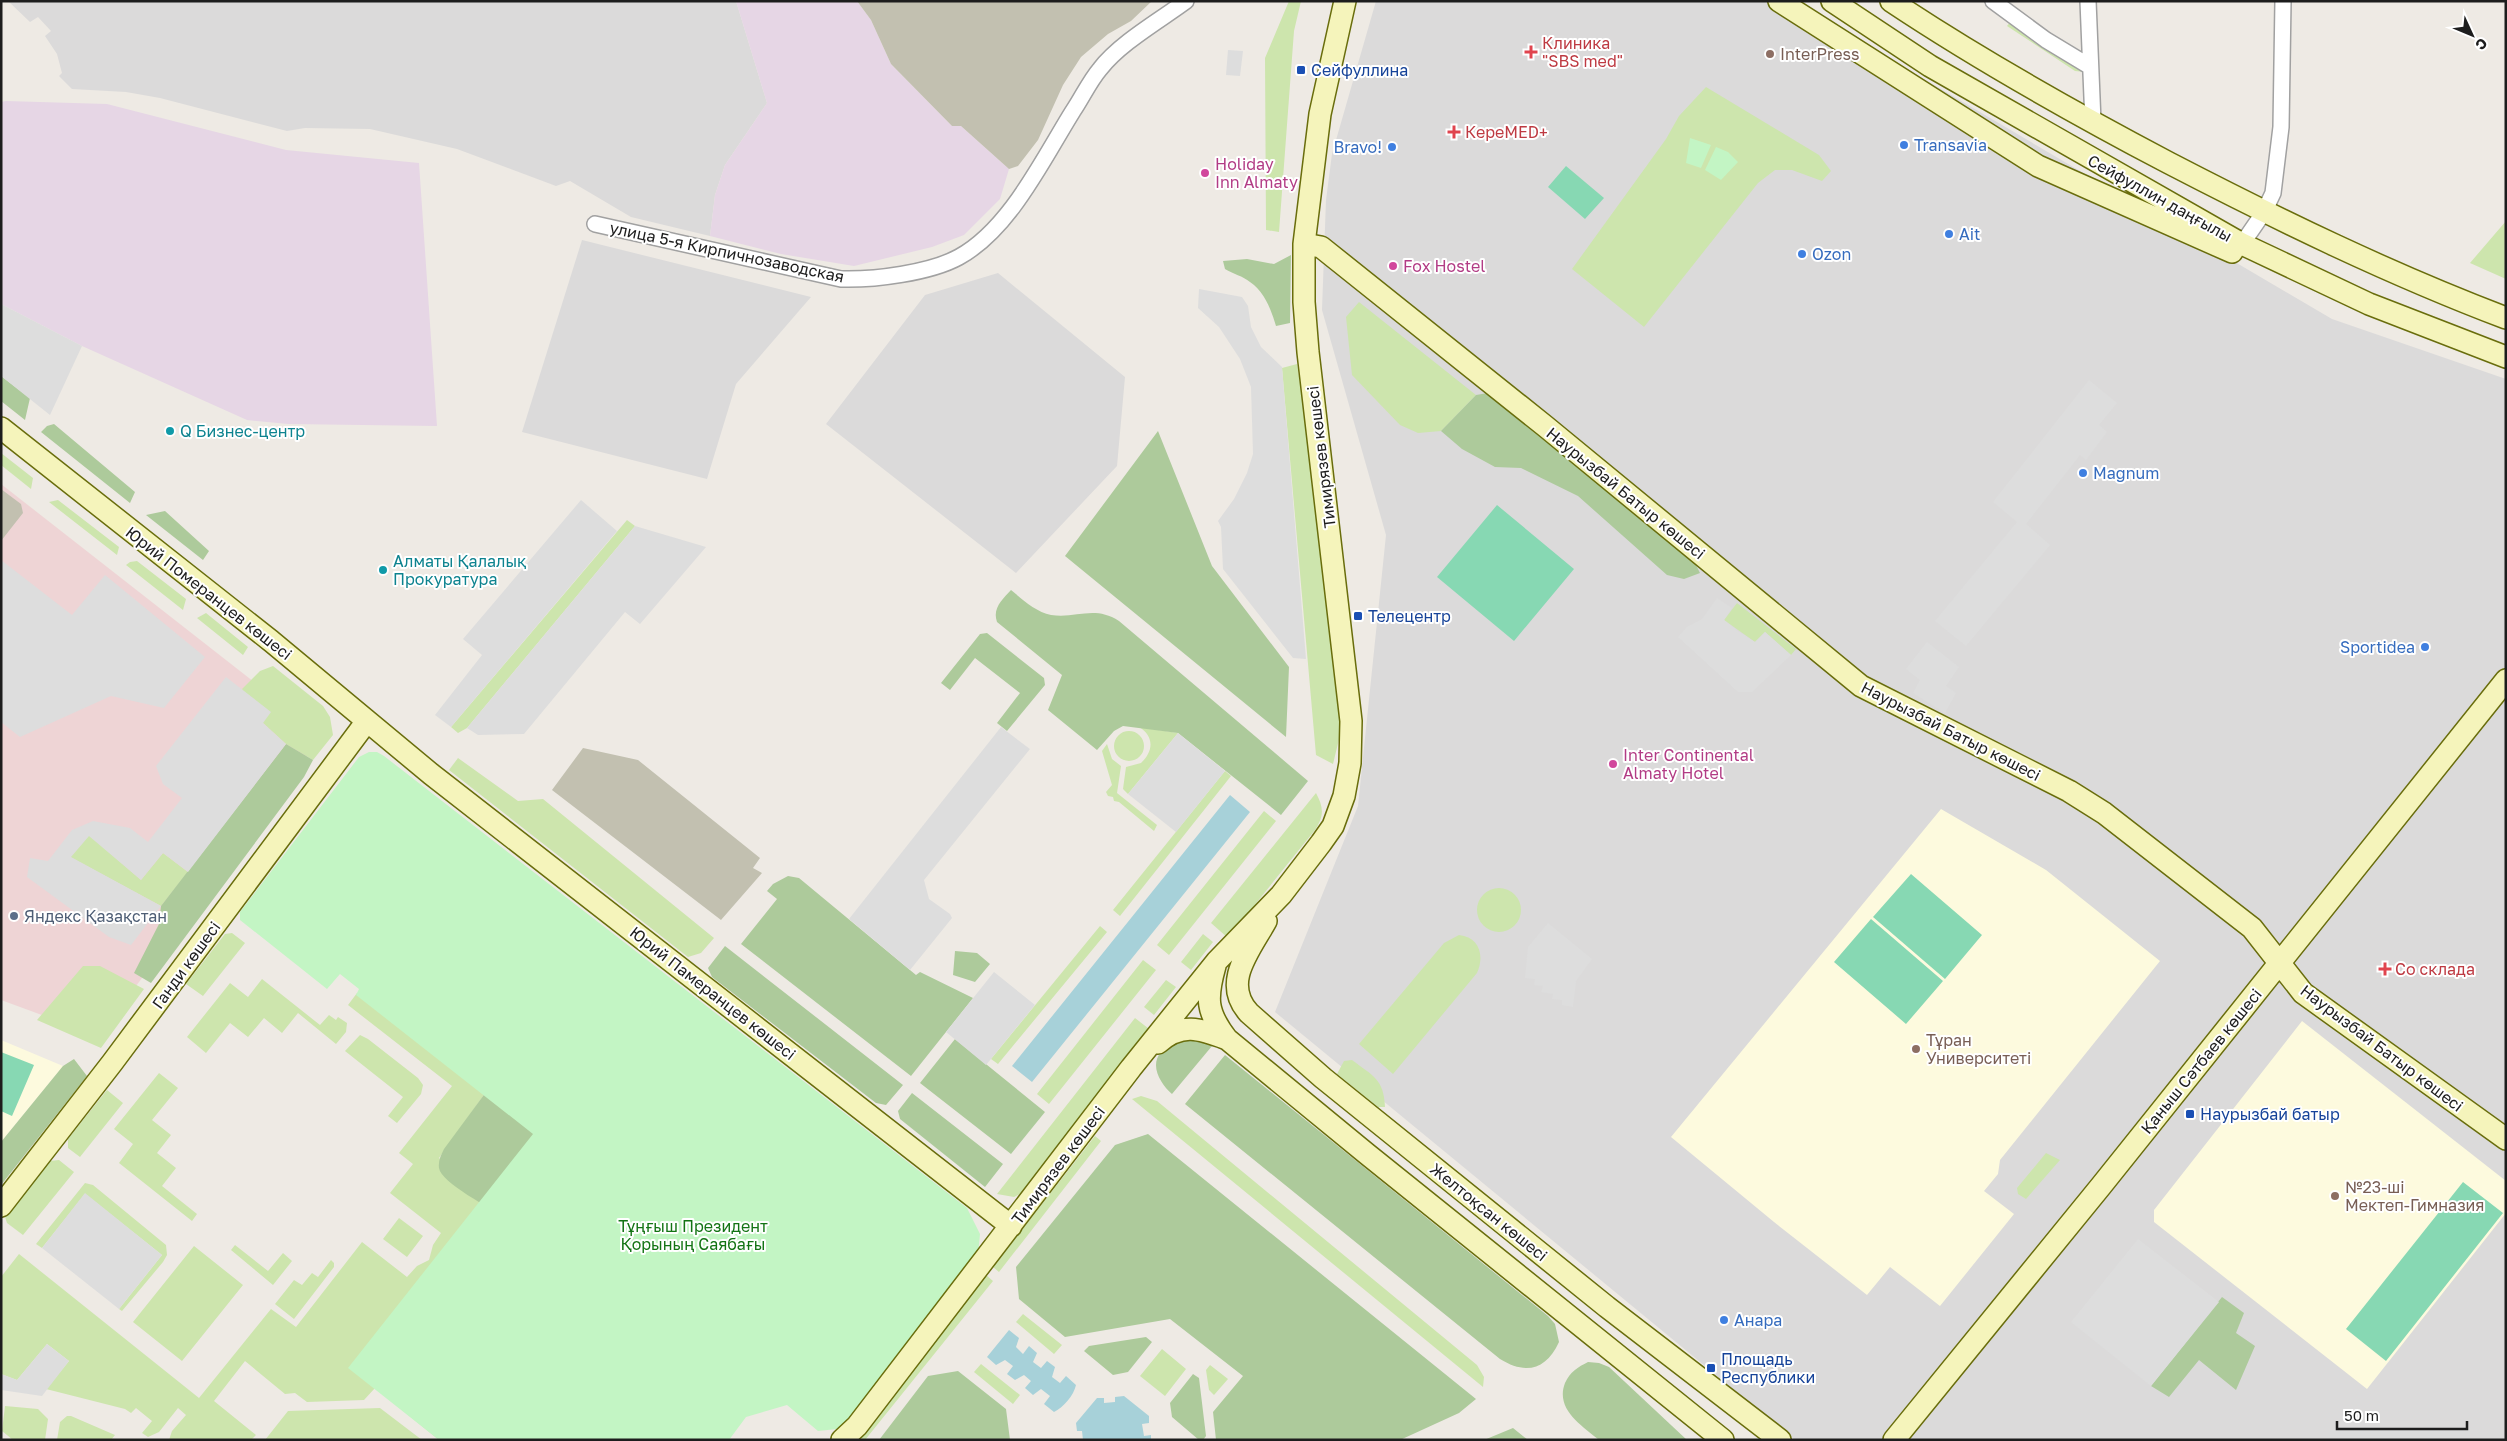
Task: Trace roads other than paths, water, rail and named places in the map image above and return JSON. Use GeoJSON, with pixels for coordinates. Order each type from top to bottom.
{"type":"FeatureCollection","features":[{"type":"Feature","properties":{"kind":"street","name":"улица 5-я Кирпичнозаводская"},"geometry":{"type":"LineString","coordinates":[[595,224],[840,279],[870,280],[926,268],[959,257],[986,237],[1015,204],[1100,69],[1128,44],[1186,1]]}},
{"type":"Feature","properties":{"kind":"street","name":"Тимирязев көшесі"},"geometry":{"type":"LineString","coordinates":[[1244,961],[1281,896],[1333,826],[1344,796],[1350,763],[1351,721],[1308,352],[1304,302],[1304,244],[1320,114],[1345,1]]}},
{"type":"Feature","properties":{"kind":"street"},"geometry":{"type":"LineString","coordinates":[[1779,1],[2038,166],[2230,252],[2315,278]]}},
{"type":"Feature","properties":{"kind":"street","name":"Сейфуллин даңғылы"},"geometry":{"type":"LineString","coordinates":[[1832,1],[1930,66],[2137,186],[2242,244],[2369,304],[2506,357]]}},
{"type":"Feature","properties":{"kind":"street","name":"Сейфуллин даңғылы"},"geometry":{"type":"LineString","coordinates":[[1891,1],[2011,77],[2092,122],[2458,300],[2506,318]]}},
{"type":"Feature","properties":{"kind":"street"},"geometry":{"type":"LineString","coordinates":[[1915,1],[2011,77]]}},
{"type":"Feature","properties":{"kind":"street"},"geometry":{"type":"LineString","coordinates":[[1993,1],[2046,40],[2089,66]]}},
{"type":"Feature","properties":{"kind":"street"},"geometry":{"type":"LineString","coordinates":[[2088,1],[2092,122]]}},
{"type":"Feature","properties":{"kind":"street"},"geometry":{"type":"LineString","coordinates":[[2242,244],[2267,208],[2281,127],[2282,1]]}},
{"type":"Feature","properties":{"kind":"street","name":"Наурызбай Батыр көшесі"},"geometry":{"type":"LineString","coordinates":[[1304,244],[1322,247],[1545,426],[1861,686],[2069,791],[2104,814],[2252,928],[2303,993],[2506,1139]]}},
{"type":"Feature","properties":{"kind":"street","name":"Юрий Померанцев көшесі"},"geometry":{"type":"LineString","coordinates":[[1,428],[271,641],[414,760]]}},
{"type":"Feature","properties":{"kind":"street","name":"Қаныш Сәтбаев көшесі"},"geometry":{"type":"LineString","coordinates":[[1894,1440],[2506,680]]}},
{"type":"Feature","properties":{"kind":"street","name":"Ганди көшесі"},"geometry":{"type":"LineString","coordinates":[[1,1206],[112,1063],[367,721]]}},
{"type":"Feature","properties":{"kind":"street","name":"Юрий Памеранцев көшесі"},"geometry":{"type":"LineString","coordinates":[[414,760],[1011,1226]]}},
{"type":"Feature","properties":{"kind":"street","name":"Тимирязев көшесі"},"geometry":{"type":"LineString","coordinates":[[842,1440],[857,1426],[1139,1059],[1217,961],[1281,896]]}},
{"type":"Feature","properties":{"kind":"street"},"geometry":{"type":"LineString","coordinates":[[1217,961],[1210,984],[1208,1004],[1212,1018],[1227,1039]]}},
{"type":"Feature","properties":{"kind":"street","name":"Желтоқсан көшесі"},"geometry":{"type":"LineString","coordinates":[[1244,961],[1237,976],[1236,991],[1240,1004],[1249,1013],[1323,1078],[1607,1307],[1780,1440]]}},
{"type":"Feature","properties":{"kind":"street"},"geometry":{"type":"LineString","coordinates":[[1139,1059],[1167,1035],[1179,1030],[1192,1028],[1227,1039]]}},
{"type":"Feature","properties":{"kind":"street","name":"Желтоқсан көшесі"},"geometry":{"type":"LineString","coordinates":[[1227,1039],[1367,1154],[1630,1364]]}},
{"type":"Feature","properties":{"kind":"street"},"geometry":{"type":"LineString","coordinates":[[1588,1330],[1607,1307]]}},
{"type":"Feature","properties":{"kind":"street"},"geometry":{"type":"LineString","coordinates":[[1630,1364],[1707,1440]]}},
{"type":"Feature","properties":{"kind":"street"},"geometry":{"type":"LineString","coordinates":[[1630,1364],[1723,1440]]}},
{"type":"Feature","properties":{"kind":"water"},"geometry":{"type":"Polygon","coordinates":[[[1230,795],[1250,812],[1032,1082],[1012,1066],[1230,795]]]}},
{"type":"Feature","properties":{"kind":"water"},"geometry":{"type":"Polygon","coordinates":[[[1009,1330],[1019,1338],[1016,1347],[1023,1354],[1029,1346],[1037,1353],[1033,1362],[1041,1368],[1047,1361],[1055,1367],[1052,1377],[1060,1383],[1066,1376],[1076,1385],[1071,1397],[1054,1412],[1044,1404],[1050,1396],[1041,1389],[1033,1395],[1025,1388],[1031,1381],[1024,1375],[1015,1380],[1007,1374],[1013,1366],[1005,1360],[996,1365],[987,1357],[1009,1330]]]}},
{"type":"Feature","properties":{"kind":"water"},"geometry":{"type":"Polygon","coordinates":[[[1124,1396],[1149,1416],[1149,1423],[1142,1424],[1144,1436],[1151,1435],[1151,1440],[1083,1440],[1082,1431],[1077,1431],[1076,1423],[1097,1398],[1104,1398],[1104,1403],[1115,1402],[1115,1397],[1124,1396]]]}},
{"type":"Feature","properties":{"kind":"place","name":"Клиника \"SBS med\""},"geometry":{"type":"Point","coordinates":[1531,52]}},
{"type":"Feature","properties":{"kind":"place","name":"InterPress"},"geometry":{"type":"Point","coordinates":[1770,54]}},
{"type":"Feature","properties":{"kind":"place","name":"Сейфуллина"},"geometry":{"type":"Point","coordinates":[1301,70]}},
{"type":"Feature","properties":{"kind":"place","name":"КереMED+"},"geometry":{"type":"Point","coordinates":[1454,132]}},
{"type":"Feature","properties":{"kind":"place","name":"Transavia"},"geometry":{"type":"Point","coordinates":[1904,145]}},
{"type":"Feature","properties":{"kind":"place","name":"Bravo!"},"geometry":{"type":"Point","coordinates":[1392,147]}},
{"type":"Feature","properties":{"kind":"place","name":"Holiday Inn Almaty"},"geometry":{"type":"Point","coordinates":[1205,173]}},
{"type":"Feature","properties":{"kind":"place","name":"Ait"},"geometry":{"type":"Point","coordinates":[1949,234]}},
{"type":"Feature","properties":{"kind":"place","name":"Ozon"},"geometry":{"type":"Point","coordinates":[1802,254]}},
{"type":"Feature","properties":{"kind":"place","name":"Fox Hostel"},"geometry":{"type":"Point","coordinates":[1393,266]}},
{"type":"Feature","properties":{"kind":"place","name":"Q Бизнес-центр"},"geometry":{"type":"Point","coordinates":[170,431]}},
{"type":"Feature","properties":{"kind":"place","name":"Magnum"},"geometry":{"type":"Point","coordinates":[2083,473]}},
{"type":"Feature","properties":{"kind":"place","name":"Алматы Қалалық Прокуратура"},"geometry":{"type":"Point","coordinates":[383,570]}},
{"type":"Feature","properties":{"kind":"place","name":"Телецентр"},"geometry":{"type":"Point","coordinates":[1358,616]}},
{"type":"Feature","properties":{"kind":"place","name":"Sportidea"},"geometry":{"type":"Point","coordinates":[2425,647]}},
{"type":"Feature","properties":{"kind":"place","name":"Inter Continental Almaty Hotel"},"geometry":{"type":"Point","coordinates":[1613,764]}},
{"type":"Feature","properties":{"kind":"place","name":"Яндекс Қазақстан"},"geometry":{"type":"Point","coordinates":[14,916]}},
{"type":"Feature","properties":{"kind":"place","name":"Со склада"},"geometry":{"type":"Point","coordinates":[2385,969]}},
{"type":"Feature","properties":{"kind":"place","name":"Тұран Университеті"},"geometry":{"type":"Point","coordinates":[1916,1049]}},
{"type":"Feature","properties":{"kind":"place","name":"Наурызбай батыр"},"geometry":{"type":"Point","coordinates":[2190,1114]}},
{"type":"Feature","properties":{"kind":"place","name":"№23-ші Мектеп-Гимназия"},"geometry":{"type":"Point","coordinates":[2335,1196]}},
{"type":"Feature","properties":{"kind":"place","name":"Анара"},"geometry":{"type":"Point","coordinates":[1724,1320]}},
{"type":"Feature","properties":{"kind":"place","name":"Площадь Республики"},"geometry":{"type":"Point","coordinates":[1711,1368]}},
{"type":"Feature","properties":{"kind":"park label","name":"Тұңғыш Президент Қорының Саябағы"},"geometry":{"type":"Point","coordinates":[693,1235]}}]}
